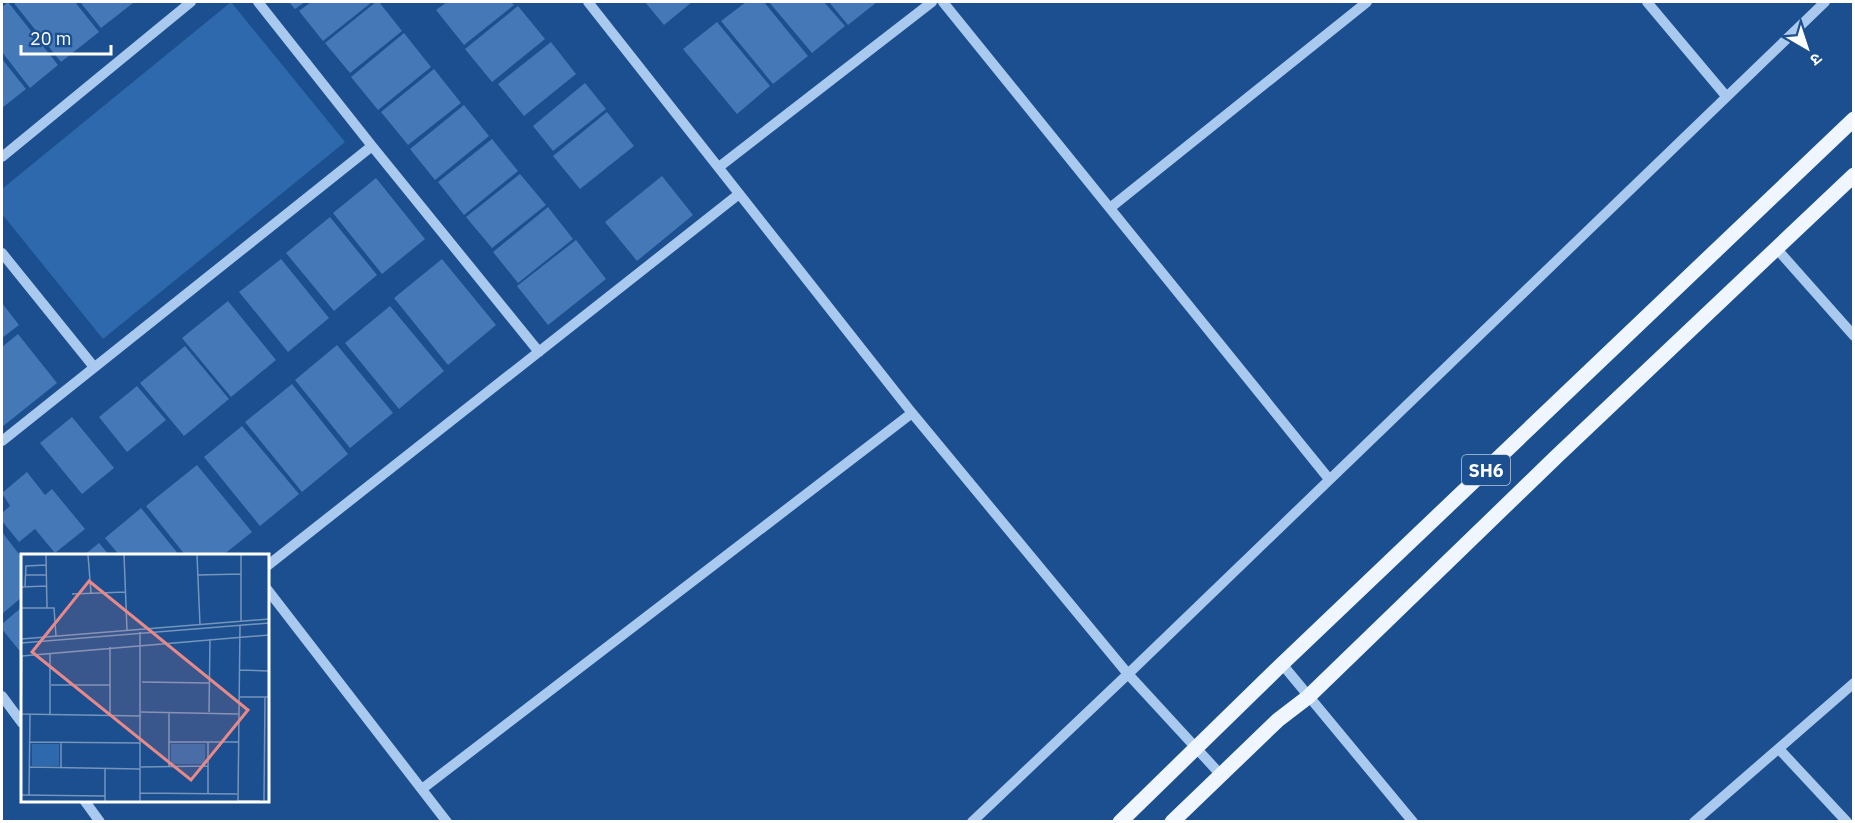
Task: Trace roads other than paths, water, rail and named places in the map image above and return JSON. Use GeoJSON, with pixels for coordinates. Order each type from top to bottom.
{"type":"FeatureCollection","features":[{"type":"Feature","properties":{"kind":"main road","name":"SH6"},"geometry":{"type":"LineString","coordinates":[[1120,822],[1282,664],[1854,119]]}},
{"type":"Feature","properties":{"kind":"main road","name":"SH6"},"geometry":{"type":"LineString","coordinates":[[1172,822],[1278,720],[1308,697],[1854,175]]}},
{"type":"Feature","properties":{"kind":"street"},"geometry":{"type":"LineString","coordinates":[[2,157],[191,2]]}},
{"type":"Feature","properties":{"kind":"street"},"geometry":{"type":"LineString","coordinates":[[258,2],[372,147],[539,352]]}},
{"type":"Feature","properties":{"kind":"street"},"geometry":{"type":"LineString","coordinates":[[588,2],[912,413],[1128,674],[1221,775]]}},
{"type":"Feature","properties":{"kind":"street"},"geometry":{"type":"LineString","coordinates":[[719,167],[932,2]]}},
{"type":"Feature","properties":{"kind":"street"},"geometry":{"type":"LineString","coordinates":[[943,2],[1329,479]]}},
{"type":"Feature","properties":{"kind":"street"},"geometry":{"type":"LineString","coordinates":[[1110,208],[1367,2]]}},
{"type":"Feature","properties":{"kind":"street"},"geometry":{"type":"LineString","coordinates":[[1647,2],[1726,96]]}},
{"type":"Feature","properties":{"kind":"street"},"geometry":{"type":"LineString","coordinates":[[972,822],[1825,2]]}},
{"type":"Feature","properties":{"kind":"street"},"geometry":{"type":"LineString","coordinates":[[2,441],[372,147]]}},
{"type":"Feature","properties":{"kind":"street"},"geometry":{"type":"LineString","coordinates":[[268,565],[739,194]]}},
{"type":"Feature","properties":{"kind":"street"},"geometry":{"type":"LineString","coordinates":[[1776,248],[1854,336]]}},
{"type":"Feature","properties":{"kind":"street"},"geometry":{"type":"LineString","coordinates":[[2,254],[94,367]]}},
{"type":"Feature","properties":{"kind":"street"},"geometry":{"type":"LineString","coordinates":[[422,789],[912,413]]}},
{"type":"Feature","properties":{"kind":"street"},"geometry":{"type":"LineString","coordinates":[[268,590],[447,822]]}},
{"type":"Feature","properties":{"kind":"street"},"geometry":{"type":"LineString","coordinates":[[1282,664],[1413,822]]}},
{"type":"Feature","properties":{"kind":"street"},"geometry":{"type":"LineString","coordinates":[[1694,822],[1854,683]]}},
{"type":"Feature","properties":{"kind":"street"},"geometry":{"type":"LineString","coordinates":[[2,696],[21,722]]}},
{"type":"Feature","properties":{"kind":"street"},"geometry":{"type":"LineString","coordinates":[[1779,749],[1847,822]]}},
{"type":"Feature","properties":{"kind":"street"},"geometry":{"type":"LineString","coordinates":[[85,802],[100,822]]}}]}
